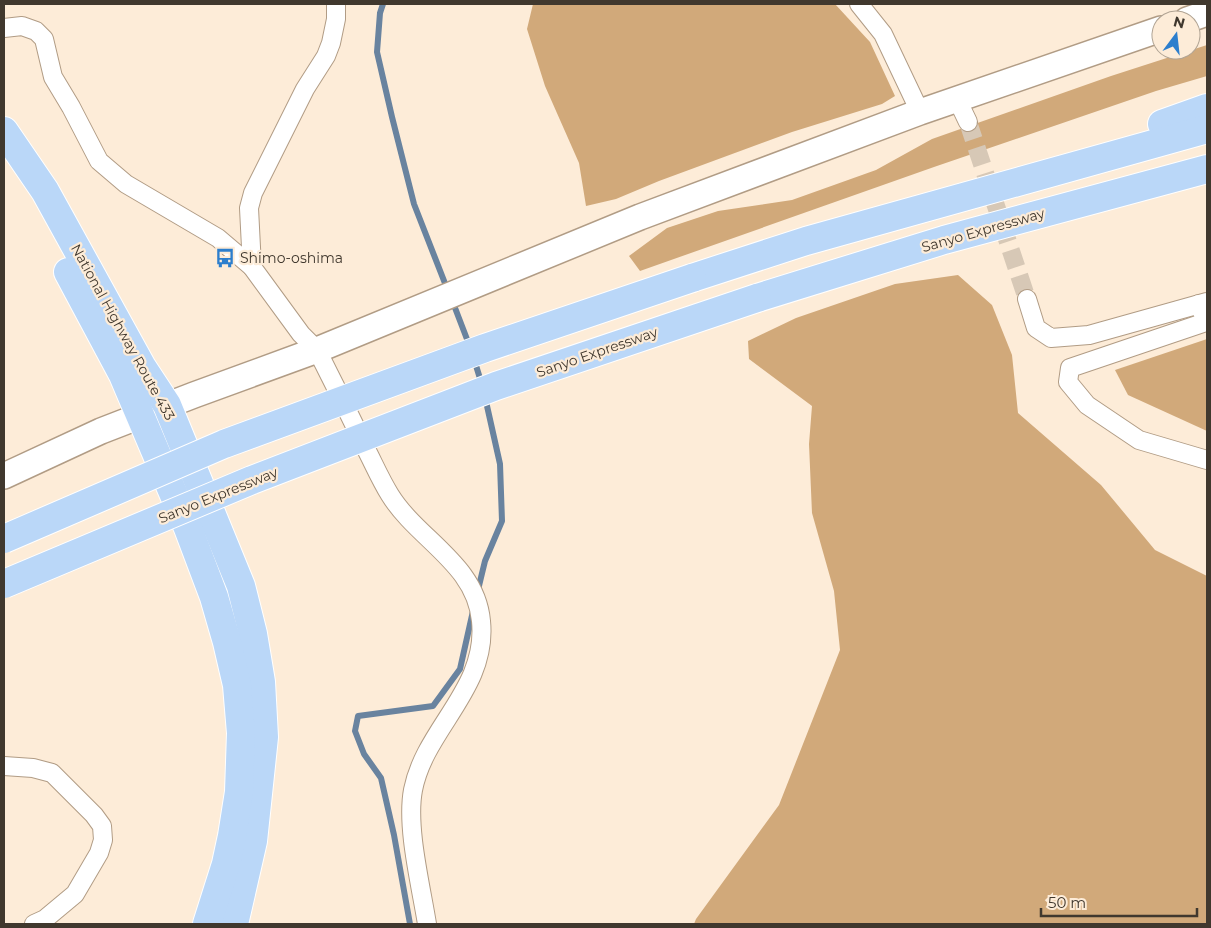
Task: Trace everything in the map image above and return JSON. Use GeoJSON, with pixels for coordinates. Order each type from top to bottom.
{"type":"FeatureCollection","features":[{"type":"Feature","properties":{"kind":"highway"},"geometry":{"type":"LineString","coordinates":[[924,207],[1207,108]]}},
{"type":"Feature","properties":{"kind":"highway"},"geometry":{"type":"LineString","coordinates":[[4,539],[224,444],[485,348],[806,241],[1207,128]]}},
{"type":"Feature","properties":{"kind":"highway","name":"National Highway Route 433"},"geometry":{"type":"LineString","coordinates":[[4,131],[44,191],[142,367],[167,405],[241,586],[261,682],[264,737],[253,840],[234,924]]}},
{"type":"Feature","properties":{"kind":"highway","name":"National Highway Route 433"},"geometry":{"type":"LineString","coordinates":[[4,152],[124,375],[188,528],[214,597],[227,642],[237,685],[241,733],[239,792],[226,864],[206,924]]}},
{"type":"Feature","properties":{"kind":"highway","name":"Sanyo Expressway"},"geometry":{"type":"LineString","coordinates":[[4,584],[252,480],[496,386],[757,298],[944,240],[1207,170]]}},
{"type":"Feature","properties":{"kind":"street"},"geometry":{"type":"LineString","coordinates":[[252,267],[249,208],[253,193],[305,89],[326,56],[336,19],[336,4]]}},
{"type":"Feature","properties":{"kind":"street"},"geometry":{"type":"LineString","coordinates":[[859,4],[883,34],[920,112]]}},
{"type":"Feature","properties":{"kind":"street"},"geometry":{"type":"LineString","coordinates":[[4,28],[22,26],[36,30],[44,39],[53,77],[99,161],[126,184],[218,238],[252,267],[301,334],[317,350],[391,496],[408,518],[462,572],[471,587],[478,603],[481,620],[480,654],[468,686],[428,750],[419,769],[413,789],[412,831],[427,924]]}},
{"type":"Feature","properties":{"kind":"street"},"geometry":{"type":"LineString","coordinates":[[4,476],[141,415],[317,350],[640,217],[920,112],[1151,32]]}},
{"type":"Feature","properties":{"kind":"street"},"geometry":{"type":"LineString","coordinates":[[957,99],[968,122]]}},
{"type":"Feature","properties":{"kind":"street"},"geometry":{"type":"LineString","coordinates":[[1027,299],[1036,328],[1051,338],[1089,335],[1203,303],[1206,322],[1070,368],[1068,382],[1087,406],[1138,440],[1207,460]]}},
{"type":"Feature","properties":{"kind":"street"},"geometry":{"type":"LineString","coordinates":[[4,766],[34,768],[52,773],[94,815],[102,826],[103,840],[99,853],[75,894],[45,919],[34,924]]}},
{"type":"Feature","properties":{"kind":"shaded area"},"geometry":{"type":"Polygon","coordinates":[[[533,4],[835,4],[870,42],[895,96],[882,104],[792,132],[659,181],[616,199],[586,206],[579,163],[545,86],[527,29],[533,4]]]}},
{"type":"Feature","properties":{"kind":"shaded area"},"geometry":{"type":"Polygon","coordinates":[[[1207,45],[1207,76],[1156,91],[934,167],[640,271],[629,256],[667,228],[718,211],[792,200],[876,170],[932,139],[1111,76],[1161,60],[1201,60],[1201,47],[1207,45]]]}},
{"type":"Feature","properties":{"kind":"shaded area"},"geometry":{"type":"Polygon","coordinates":[[[958,275],[992,305],[1012,355],[1018,413],[1101,485],[1155,550],[1207,576],[1207,924],[694,924],[779,805],[840,650],[834,591],[812,513],[809,444],[812,406],[749,359],[748,341],[796,318],[895,284],[958,275]]]}},
{"type":"Feature","properties":{"kind":"shaded area"},"geometry":{"type":"Polygon","coordinates":[[[1207,339],[1207,431],[1128,395],[1115,370],[1207,339]]]}},
{"type":"Feature","properties":{"kind":"waterway"},"geometry":{"type":"LineString","coordinates":[[383,4],[380,13],[377,52],[414,204],[448,291]]}},
{"type":"Feature","properties":{"kind":"waterway"},"geometry":{"type":"LineString","coordinates":[[452,300],[470,347]]}},
{"type":"Feature","properties":{"kind":"waterway"},"geometry":{"type":"LineString","coordinates":[[474,359],[482,385]]}},
{"type":"Feature","properties":{"kind":"waterway"},"geometry":{"type":"LineString","coordinates":[[477,594],[485,561],[502,521],[500,464],[485,397]]}},
{"type":"Feature","properties":{"kind":"waterway"},"geometry":{"type":"LineString","coordinates":[[410,924],[394,835],[381,778],[364,754],[355,731],[358,716],[433,706],[460,669],[473,611]]}},
{"type":"Feature","properties":{"kind":"tunnel"},"geometry":{"type":"LineString","coordinates":[[968,122],[1027,299]]}},
{"type":"Feature","properties":{"kind":"place","name":"Shimo-oshima"},"geometry":{"type":"Point","coordinates":[225,258]}}]}
